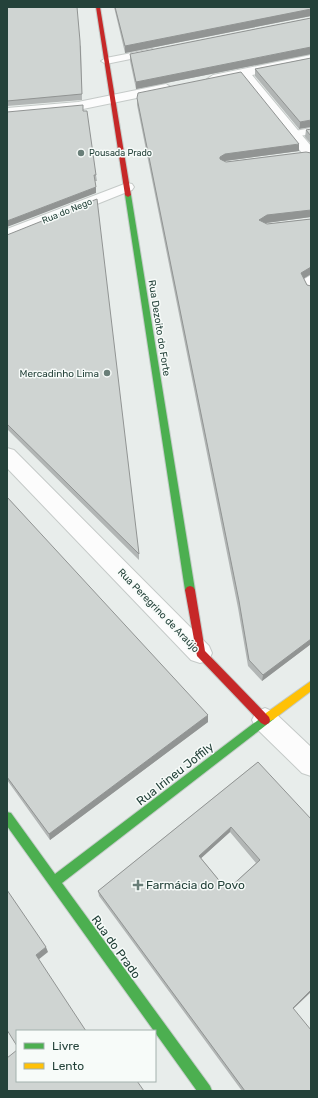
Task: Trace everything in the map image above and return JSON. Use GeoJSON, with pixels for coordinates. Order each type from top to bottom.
{"type":"FeatureCollection","features":[{"type":"Feature","properties":{"kind":"main road","name":"Rua Dezoito do Forte"},"geometry":{"type":"LineString","coordinates":[[98,7],[200,652]]}},
{"type":"Feature","properties":{"kind":"main road","name":"Rua Peregrino de Araújo"},"geometry":{"type":"LineString","coordinates":[[200,652],[266,720]]}},
{"type":"Feature","properties":{"kind":"main road","name":"Rua Irineu Joffily"},"geometry":{"type":"LineString","coordinates":[[54,882],[311,685]]}},
{"type":"Feature","properties":{"kind":"main road","name":"Rua do Prado"},"geometry":{"type":"LineString","coordinates":[[7,817],[205,1091]]}},
{"type":"Feature","properties":{"kind":"street"},"geometry":{"type":"LineString","coordinates":[[197,82],[311,59]]}},
{"type":"Feature","properties":{"kind":"street"},"geometry":{"type":"LineString","coordinates":[[244,73],[311,155]]}},
{"type":"Feature","properties":{"kind":"street"},"geometry":{"type":"LineString","coordinates":[[7,112],[61,108],[182,85]]}},
{"type":"Feature","properties":{"kind":"street","name":"Rua do Nego"},"geometry":{"type":"LineString","coordinates":[[7,235],[127,187]]}},
{"type":"Feature","properties":{"kind":"street","name":"Rua Peregrino de Araújo"},"geometry":{"type":"LineString","coordinates":[[7,455],[200,652]]}},
{"type":"Feature","properties":{"kind":"street","name":"Rua Peregrino de Araújo"},"geometry":{"type":"LineString","coordinates":[[266,720],[311,764]]}},
{"type":"Feature","properties":{"kind":"lane"},"geometry":{"type":"LineString","coordinates":[[106,61],[159,50]]}},
{"type":"Feature","properties":{"kind":"lane"},"geometry":{"type":"LineString","coordinates":[[294,134],[311,131]]}},
{"type":"Feature","properties":{"kind":"lane"},"geometry":{"type":"LineString","coordinates":[[295,156],[311,155]]}},
{"type":"Feature","properties":{"kind":"lane"},"geometry":{"type":"LineString","coordinates":[[311,279],[307,281],[311,288]]}},
{"type":"Feature","properties":{"kind":"building"},"geometry":{"type":"Polygon","coordinates":[[[7,7],[77,7],[82,94],[7,101],[7,7]]]}},
{"type":"Feature","properties":{"kind":"building"},"geometry":{"type":"Polygon","coordinates":[[[115,7],[311,7],[311,9],[125,46],[115,7]]]}},
{"type":"Feature","properties":{"kind":"building"},"geometry":{"type":"Polygon","coordinates":[[[311,18],[311,47],[136,82],[130,54],[311,18]]]}},
{"type":"Feature","properties":{"kind":"building"},"geometry":{"type":"Polygon","coordinates":[[[311,58],[311,120],[300,122],[255,69],[311,58]]]}},
{"type":"Feature","properties":{"kind":"building"},"geometry":{"type":"Polygon","coordinates":[[[241,72],[299,144],[225,154],[220,157],[220,159],[226,162],[306,152],[311,153],[311,210],[267,215],[259,220],[267,224],[311,219],[311,267],[301,273],[307,285],[311,286],[311,639],[263,675],[249,660],[239,601],[137,98],[138,93],[241,72]]]}},
{"type":"Feature","properties":{"kind":"building"},"geometry":{"type":"Polygon","coordinates":[[[83,105],[83,111],[87,111],[96,175],[94,175],[96,187],[7,221],[7,112],[83,105]]]}},
{"type":"Feature","properties":{"kind":"building"},"geometry":{"type":"Polygon","coordinates":[[[311,129],[311,136],[306,130],[311,129]]]}},
{"type":"Feature","properties":{"kind":"building"},"geometry":{"type":"Polygon","coordinates":[[[97,199],[139,554],[7,424],[7,235],[97,199]]]}},
{"type":"Feature","properties":{"kind":"building"},"geometry":{"type":"Polygon","coordinates":[[[7,497],[208,715],[49,834],[7,777],[7,497]]]}},
{"type":"Feature","properties":{"kind":"building"},"geometry":{"type":"Polygon","coordinates":[[[258,762],[311,819],[311,990],[293,1008],[311,1030],[311,1091],[245,1091],[98,891],[258,762]],[[231,827],[199,856],[227,890],[260,860],[231,827]]]}},
{"type":"Feature","properties":{"kind":"building"},"geometry":{"type":"Polygon","coordinates":[[[7,890],[46,947],[36,955],[85,1030],[16,1030],[16,1044],[7,1030],[7,890]]]}},
{"type":"Feature","properties":{"kind":"building"},"geometry":{"type":"Polygon","coordinates":[[[16,1051],[16,1082],[138,1082],[144,1091],[7,1091],[7,1058],[16,1051]]]}},
{"type":"Feature","properties":{"kind":"traffic: fast"},"geometry":{"type":"LineString","coordinates":[[128,195],[190,590]]}},
{"type":"Feature","properties":{"kind":"traffic: fast"},"geometry":{"type":"LineString","coordinates":[[54,882],[270,716]]}},
{"type":"Feature","properties":{"kind":"traffic: fast"},"geometry":{"type":"LineString","coordinates":[[7,817],[205,1091]]}},
{"type":"Feature","properties":{"kind":"traffic: slow"},"geometry":{"type":"LineString","coordinates":[[270,716],[311,685]]}},
{"type":"Feature","properties":{"kind":"traffic: jam"},"geometry":{"type":"LineString","coordinates":[[98,7],[128,195]]}},
{"type":"Feature","properties":{"kind":"traffic: jam"},"geometry":{"type":"LineString","coordinates":[[190,590],[200,653],[265,720]]}},
{"type":"Feature","properties":{"kind":"place","name":"Pousada Prado"},"geometry":{"type":"Point","coordinates":[81,153]}},
{"type":"Feature","properties":{"kind":"place","name":"Mercadinho Lima"},"geometry":{"type":"Point","coordinates":[107,373]}},
{"type":"Feature","properties":{"kind":"place","name":"Farmácia do Povo"},"geometry":{"type":"Point","coordinates":[138,885]}}]}
